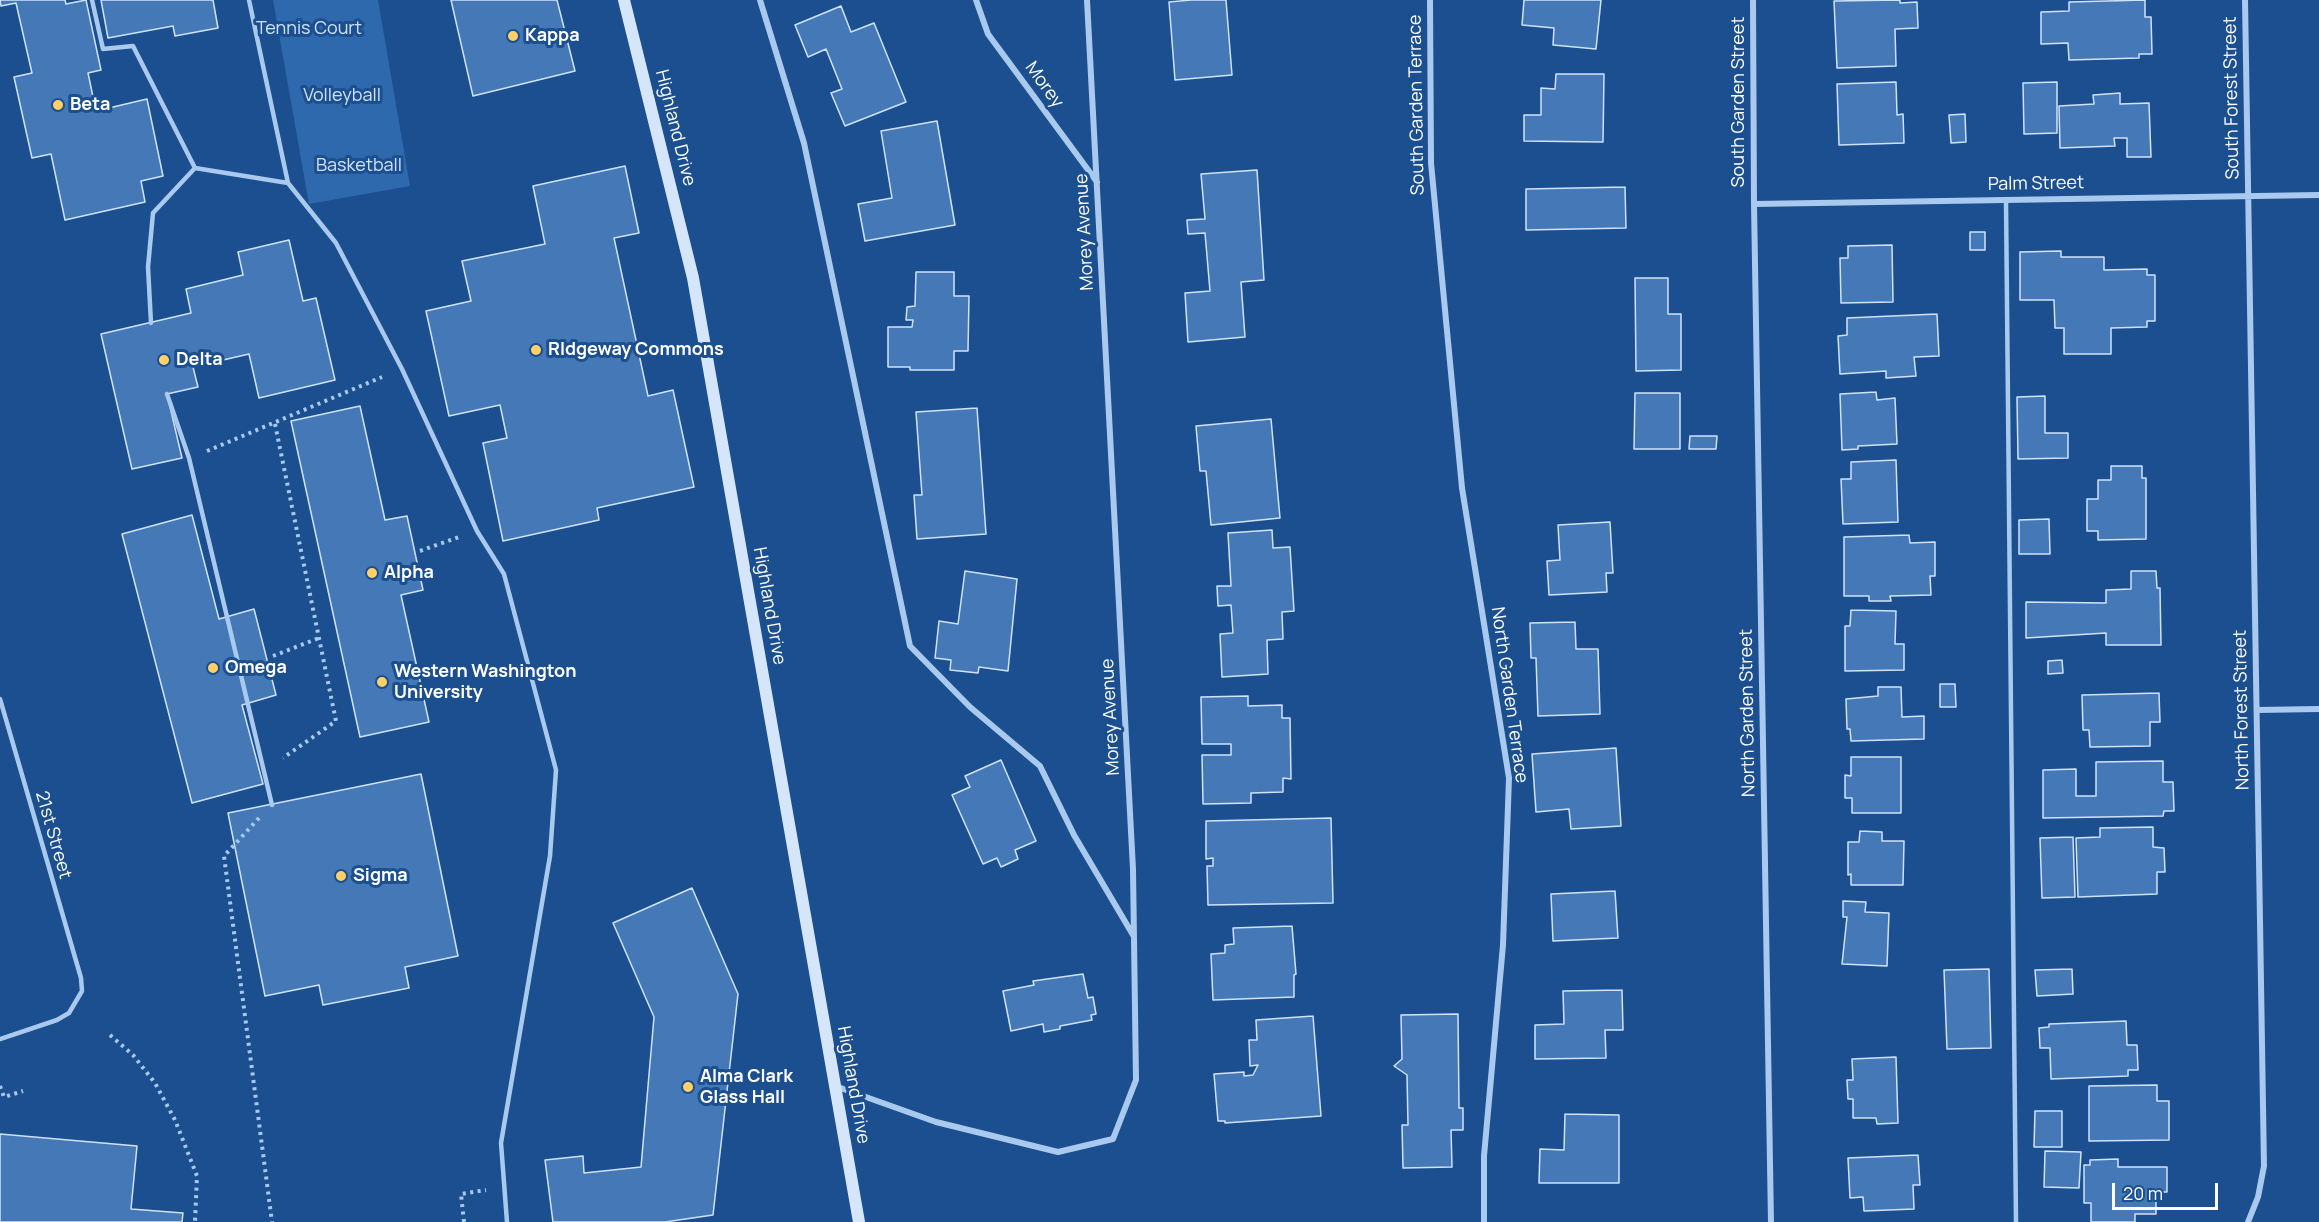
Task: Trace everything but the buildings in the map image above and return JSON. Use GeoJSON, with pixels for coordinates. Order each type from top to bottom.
{"type":"FeatureCollection","features":[{"type":"Feature","properties":{"kind":"street","name":"Highland Drive"},"geometry":{"type":"LineString","coordinates":[[624,0],[693,278],[859,1222]]}},
{"type":"Feature","properties":{"kind":"street"},"geometry":{"type":"LineString","coordinates":[[760,0],[804,143],[864,418],[910,646],[970,707],[1040,766],[1074,835],[1134,937]]}},
{"type":"Feature","properties":{"kind":"street","name":"Morey"},"geometry":{"type":"LineString","coordinates":[[976,0],[988,34],[1098,183]]}},
{"type":"Feature","properties":{"kind":"street","name":"Morey Avenue"},"geometry":{"type":"LineString","coordinates":[[834,1086],[936,1122],[1058,1152],[1113,1139],[1136,1080],[1134,869],[1087,0]]}},
{"type":"Feature","properties":{"kind":"street","name":"South Garden Terrace"},"geometry":{"type":"LineString","coordinates":[[1430,0],[1431,163],[1436,210]]}},
{"type":"Feature","properties":{"kind":"street","name":"South Garden Street"},"geometry":{"type":"LineString","coordinates":[[1753,0],[1754,204]]}},
{"type":"Feature","properties":{"kind":"street","name":"South Forest Street"},"geometry":{"type":"LineString","coordinates":[[2245,0],[2249,196]]}},
{"type":"Feature","properties":{"kind":"street","name":"Palm Street"},"geometry":{"type":"LineString","coordinates":[[1754,204],[2319,195]]}},
{"type":"Feature","properties":{"kind":"street","name":"North Forest Street"},"geometry":{"type":"LineString","coordinates":[[2248,1222],[2258,1197],[2265,1166],[2249,196]]}},
{"type":"Feature","properties":{"kind":"street","name":"North Garden Street"},"geometry":{"type":"LineString","coordinates":[[1754,204],[1771,1222]]}},
{"type":"Feature","properties":{"kind":"street","name":"North Garden Terrace"},"geometry":{"type":"LineString","coordinates":[[1436,210],[1462,488],[1509,778],[1503,945],[1484,1156],[1484,1222]]}},
{"type":"Feature","properties":{"kind":"street"},"geometry":{"type":"LineString","coordinates":[[2257,710],[2319,709]]}},
{"type":"Feature","properties":{"kind":"lane"},"geometry":{"type":"LineString","coordinates":[[92,0],[103,49],[133,46],[195,168]]}},
{"type":"Feature","properties":{"kind":"lane"},"geometry":{"type":"LineString","coordinates":[[249,0],[288,183],[336,243],[402,369],[477,531],[504,573],[556,770],[550,856],[501,1143],[507,1222]]}},
{"type":"Feature","properties":{"kind":"lane"},"geometry":{"type":"LineString","coordinates":[[195,168],[288,183]]}},
{"type":"Feature","properties":{"kind":"lane"},"geometry":{"type":"LineString","coordinates":[[151,322],[148,267],[153,213],[195,168]]}},
{"type":"Feature","properties":{"kind":"lane"},"geometry":{"type":"LineString","coordinates":[[2006,200],[2016,1222]]}},
{"type":"Feature","properties":{"kind":"lane"},"geometry":{"type":"LineString","coordinates":[[167,394],[189,458],[272,805]]}},
{"type":"Feature","properties":{"kind":"lane","name":"21st Street"},"geometry":{"type":"LineString","coordinates":[[0,699],[81,978],[82,991],[69,1013],[57,1020],[0,1039]]}},
{"type":"Feature","properties":{"kind":"path"},"geometry":{"type":"LineString","coordinates":[[189,458],[402,369]]}},
{"type":"Feature","properties":{"kind":"path"},"geometry":{"type":"LineString","coordinates":[[264,771],[336,721],[275,424]]}},
{"type":"Feature","properties":{"kind":"path"},"geometry":{"type":"LineString","coordinates":[[420,551],[477,531]]}},
{"type":"Feature","properties":{"kind":"path"},"geometry":{"type":"LineString","coordinates":[[273,656],[319,638]]}},
{"type":"Feature","properties":{"kind":"path"},"geometry":{"type":"LineString","coordinates":[[272,805],[224,856],[272,1222]]}},
{"type":"Feature","properties":{"kind":"path"},"geometry":{"type":"LineString","coordinates":[[110,1035],[133,1055],[155,1083],[175,1120],[197,1176],[195,1222]]}},
{"type":"Feature","properties":{"kind":"path"},"geometry":{"type":"LineString","coordinates":[[0,1086],[4,1097],[23,1091]]}},
{"type":"Feature","properties":{"kind":"path"},"geometry":{"type":"LineString","coordinates":[[464,1222],[461,1194],[504,1187]]}},
{"type":"Feature","properties":{"kind":"green space"},"geometry":{"type":"Polygon","coordinates":[[[273,0],[378,0],[410,186],[309,204],[273,0]]]}},
{"type":"Feature","properties":{"kind":"place","name":"Kappa"},"geometry":{"type":"Point","coordinates":[513,36]}},
{"type":"Feature","properties":{"kind":"place","name":"Beta"},"geometry":{"type":"Point","coordinates":[58,105]}},
{"type":"Feature","properties":{"kind":"place","name":"RIdgeway Commons"},"geometry":{"type":"Point","coordinates":[536,350]}},
{"type":"Feature","properties":{"kind":"place","name":"Delta"},"geometry":{"type":"Point","coordinates":[164,360]}},
{"type":"Feature","properties":{"kind":"place","name":"Alpha"},"geometry":{"type":"Point","coordinates":[372,573]}},
{"type":"Feature","properties":{"kind":"place","name":"Omega"},"geometry":{"type":"Point","coordinates":[213,668]}},
{"type":"Feature","properties":{"kind":"place","name":"Western Washington University"},"geometry":{"type":"Point","coordinates":[382,682]}},
{"type":"Feature","properties":{"kind":"place","name":"Sigma"},"geometry":{"type":"Point","coordinates":[341,876]}},
{"type":"Feature","properties":{"kind":"place","name":"Alma Clark Glass Hall"},"geometry":{"type":"Point","coordinates":[688,1087]}},
{"type":"Feature","properties":{"kind":"park label","name":"Tennis Court"},"geometry":{"type":"Point","coordinates":[309,29]}},
{"type":"Feature","properties":{"kind":"park label","name":"Volleyball"},"geometry":{"type":"Point","coordinates":[342,96]}},
{"type":"Feature","properties":{"kind":"park label","name":"Basketball"},"geometry":{"type":"Point","coordinates":[359,166]}}]}
